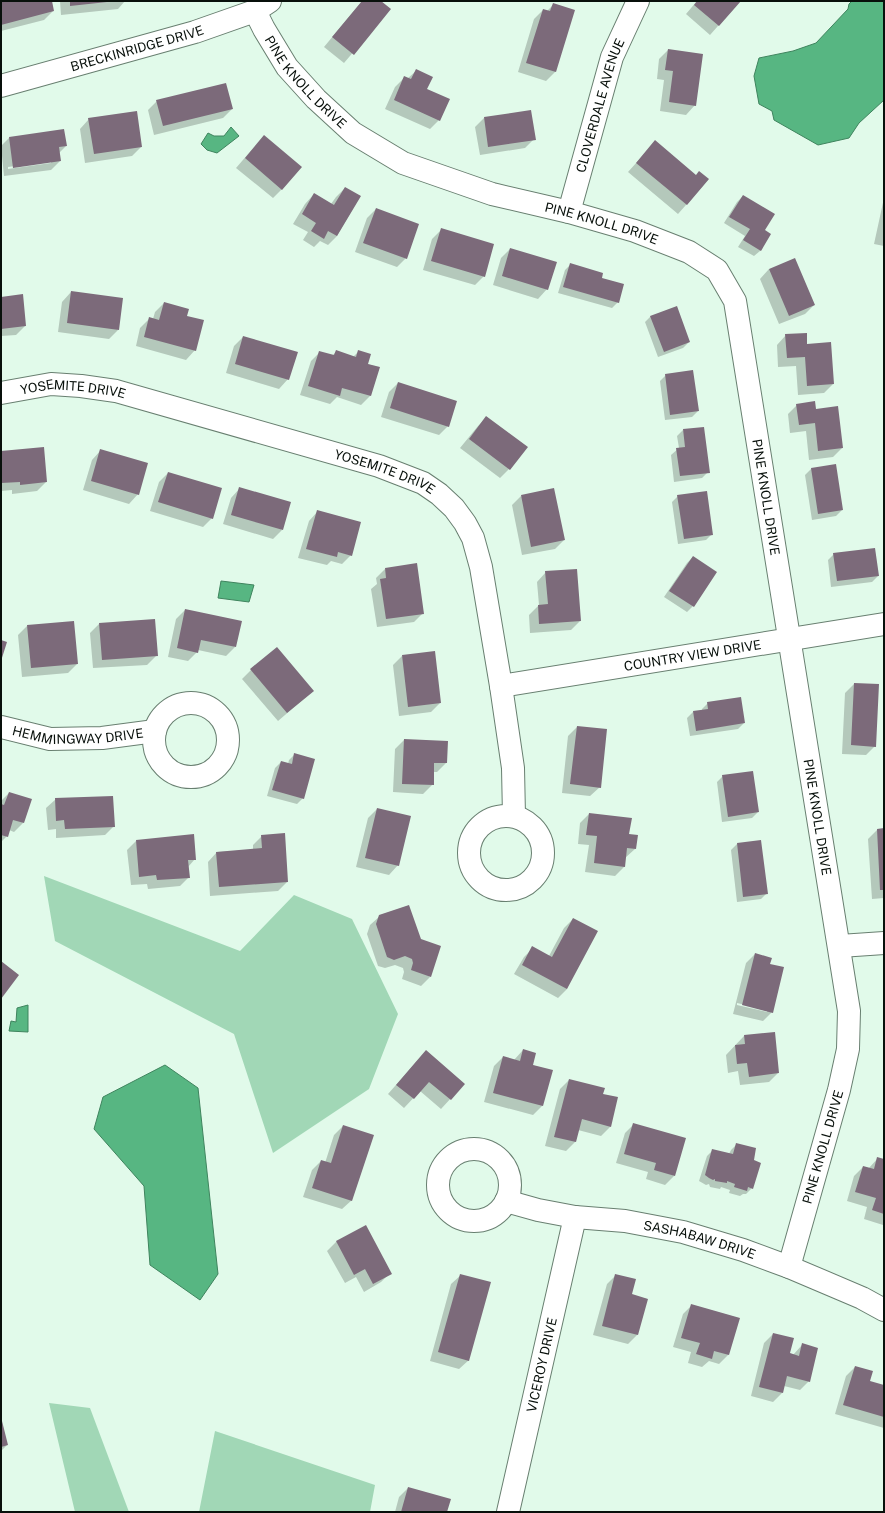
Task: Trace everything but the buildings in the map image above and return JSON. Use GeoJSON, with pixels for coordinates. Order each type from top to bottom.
{"type":"FeatureCollection","features":[{"type":"Feature","properties":{"kind":"street","name":"CLOVERDALE AVENUE"},"geometry":{"type":"LineString","coordinates":[[569,212],[612,57],[638,1]]}},
{"type":"Feature","properties":{"kind":"street","name":"PINE KNOLL DRIVE"},"geometry":{"type":"LineString","coordinates":[[263,6],[264,29],[287,67],[316,99],[353,133],[403,163],[492,194],[569,212],[635,231],[689,252],[717,270],[735,301],[840,946],[849,1011],[848,1049],[839,1090],[789,1267]]}},
{"type":"Feature","properties":{"kind":"street","name":"BRECKINRIDGE DRIVE"},"geometry":{"type":"LineString","coordinates":[[1,86],[195,32],[263,6]]}},
{"type":"Feature","properties":{"kind":"street","name":"YOSEMITE DRIVE"},"geometry":{"type":"LineString","coordinates":[[1,393],[51,384],[81,386],[116,391],[379,466],[423,483],[439,494],[454,508],[465,523],[472,538],[481,567],[513,768],[514,816]]}},
{"type":"Feature","properties":{"kind":"street","name":"COUNTRY VIEW DRIVE"},"geometry":{"type":"LineString","coordinates":[[501,686],[884,624]]}},
{"type":"Feature","properties":{"kind":"street","name":"HEMMINGWAY DRIVE"},"geometry":{"type":"LineString","coordinates":[[1,727],[50,739],[102,738],[155,731]]}},
{"type":"Feature","properties":{"kind":"street"},"geometry":{"type":"LineString","coordinates":[[840,946],[884,943]]}},
{"type":"Feature","properties":{"kind":"street","name":"SASHABAW DRIVE"},"geometry":{"type":"LineString","coordinates":[[506,1201],[538,1210],[575,1216],[625,1221],[683,1232],[743,1250],[789,1267],[862,1298],[884,1310]]}},
{"type":"Feature","properties":{"kind":"street","name":"VICEROY DRIVE"},"geometry":{"type":"LineString","coordinates":[[508,1512],[575,1216]]}},
{"type":"Feature","properties":{"kind":"shaded area"},"geometry":{"type":"Polygon","coordinates":[[[852,1],[884,1],[884,100],[859,123],[849,138],[818,145],[774,120],[772,111],[759,104],[754,76],[759,58],[793,51],[816,43],[848,9],[849,4],[852,1]]]}},
{"type":"Feature","properties":{"kind":"shaded area"},"geometry":{"type":"Polygon","coordinates":[[[231,127],[239,136],[217,153],[207,150],[201,144],[208,133],[214,136],[224,136],[231,127]]]}},
{"type":"Feature","properties":{"kind":"shaded area"},"geometry":{"type":"Polygon","coordinates":[[[221,581],[254,585],[249,602],[218,598],[221,581]]]}},
{"type":"Feature","properties":{"kind":"shaded area"},"geometry":{"type":"Polygon","coordinates":[[[44,876],[240,951],[294,895],[352,919],[398,1014],[369,1089],[273,1153],[234,1034],[55,941],[44,876]]]}},
{"type":"Feature","properties":{"kind":"shaded area"},"geometry":{"type":"Polygon","coordinates":[[[28,1005],[28,1032],[9,1031],[11,1021],[16,1022],[17,1008],[28,1005]]]}},
{"type":"Feature","properties":{"kind":"shaded area"},"geometry":{"type":"Polygon","coordinates":[[[165,1065],[198,1088],[218,1274],[200,1300],[150,1265],[144,1186],[94,1129],[103,1097],[165,1065]]]}},
{"type":"Feature","properties":{"kind":"shaded area"},"geometry":{"type":"Polygon","coordinates":[[[49,1403],[90,1408],[129,1512],[75,1512],[49,1403]]]}},
{"type":"Feature","properties":{"kind":"shaded area"},"geometry":{"type":"Polygon","coordinates":[[[215,1431],[375,1485],[370,1512],[199,1512],[215,1431]]]}}]}
